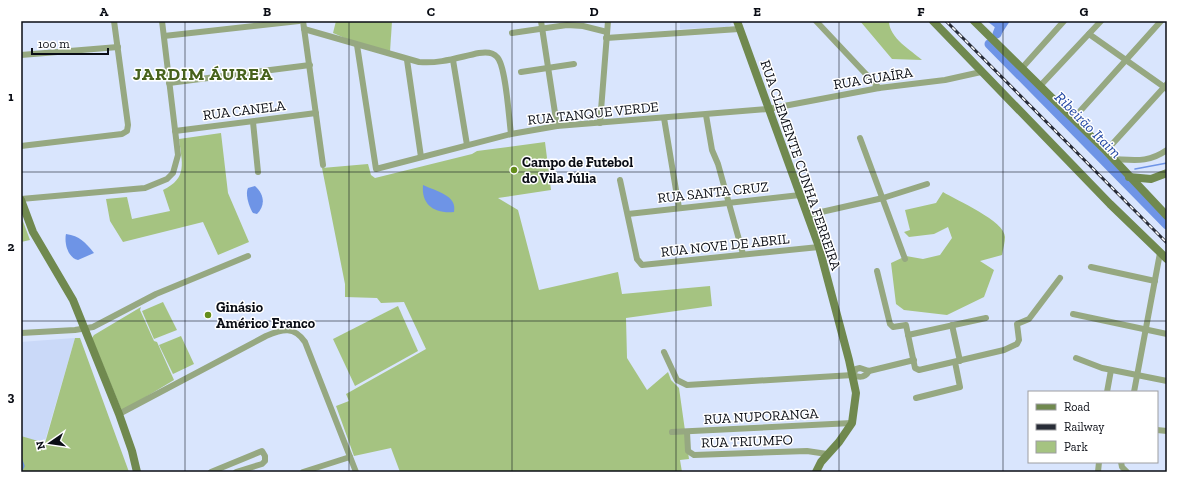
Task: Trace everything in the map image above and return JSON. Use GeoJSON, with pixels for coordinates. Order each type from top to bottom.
{"type":"FeatureCollection","features":[{"type":"Feature","properties":{"kind":"street"},"geometry":{"type":"LineString","coordinates":[[21,146],[125,133],[128,125],[114,21]]}},
{"type":"Feature","properties":{"kind":"street"},"geometry":{"type":"LineString","coordinates":[[137,472],[132,451],[119,414],[85,329],[68,290],[33,232],[21,200],[145,188],[157,184],[170,176],[177,163],[178,155],[162,21]]}},
{"type":"Feature","properties":{"kind":"street"},"geometry":{"type":"LineString","coordinates":[[164,36],[299,21]]}},
{"type":"Feature","properties":{"kind":"street"},"geometry":{"type":"LineString","coordinates":[[303,21],[323,165]]}},
{"type":"Feature","properties":{"kind":"street"},"geometry":{"type":"LineString","coordinates":[[542,21],[557,126]]}},
{"type":"Feature","properties":{"kind":"street"},"geometry":{"type":"LineString","coordinates":[[600,122],[608,21]]}},
{"type":"Feature","properties":{"kind":"street"},"geometry":{"type":"LineString","coordinates":[[816,21],[879,88]]}},
{"type":"Feature","properties":{"kind":"street"},"geometry":{"type":"LineString","coordinates":[[933,21],[1110,204],[1167,259]]}},
{"type":"Feature","properties":{"kind":"street"},"geometry":{"type":"LineString","coordinates":[[974,21],[1106,151],[1166,214]]}},
{"type":"Feature","properties":{"kind":"street"},"geometry":{"type":"LineString","coordinates":[[1022,68],[1064,21]]}},
{"type":"Feature","properties":{"kind":"street"},"geometry":{"type":"LineString","coordinates":[[1040,86],[1101,21]]}},
{"type":"Feature","properties":{"kind":"street"},"geometry":{"type":"LineString","coordinates":[[1073,119],[1161,21]]}},
{"type":"Feature","properties":{"kind":"street"},"geometry":{"type":"LineString","coordinates":[[512,34],[576,23],[606,35],[738,25]]}},
{"type":"Feature","properties":{"kind":"street","name":"RUA CLEMENTE CUNHA FERREIRA"},"geometry":{"type":"LineString","coordinates":[[738,25],[819,247],[853,375],[856,393],[852,423],[839,442],[827,454],[816,472]]}},
{"type":"Feature","properties":{"kind":"street"},"geometry":{"type":"LineString","coordinates":[[304,29],[407,60],[428,63],[453,60],[480,53],[492,54],[498,57],[503,72],[511,134]]}},
{"type":"Feature","properties":{"kind":"street"},"geometry":{"type":"LineString","coordinates":[[1089,34],[1166,87],[1106,151]]}},
{"type":"Feature","properties":{"kind":"street","name":"RUA TANQUE VERDE"},"geometry":{"type":"LineString","coordinates":[[357,45],[376,170],[511,134],[557,126],[768,109]]}},
{"type":"Feature","properties":{"kind":"street"},"geometry":{"type":"LineString","coordinates":[[21,55],[118,47]]}},
{"type":"Feature","properties":{"kind":"street"},"geometry":{"type":"LineString","coordinates":[[407,60],[421,157]]}},
{"type":"Feature","properties":{"kind":"street"},"geometry":{"type":"LineString","coordinates":[[453,60],[467,145]]}},
{"type":"Feature","properties":{"kind":"street"},"geometry":{"type":"LineString","coordinates":[[521,72],[574,64]]}},
{"type":"Feature","properties":{"kind":"street"},"geometry":{"type":"LineString","coordinates":[[169,83],[310,65]]}},
{"type":"Feature","properties":{"kind":"street","name":"RUA GUAÍRA"},"geometry":{"type":"LineString","coordinates":[[768,109],[879,88],[945,80],[981,72]]}},
{"type":"Feature","properties":{"kind":"street","name":"RUA CANELA"},"geometry":{"type":"LineString","coordinates":[[175,131],[316,113]]}},
{"type":"Feature","properties":{"kind":"street"},"geometry":{"type":"LineString","coordinates":[[706,115],[712,150],[718,164],[743,254]]}},
{"type":"Feature","properties":{"kind":"street"},"geometry":{"type":"LineString","coordinates":[[664,118],[680,208]]}},
{"type":"Feature","properties":{"kind":"street"},"geometry":{"type":"LineString","coordinates":[[252,122],[258,172]]}},
{"type":"Feature","properties":{"kind":"street"},"geometry":{"type":"LineString","coordinates":[[860,138],[905,259]]}},
{"type":"Feature","properties":{"kind":"street"},"geometry":{"type":"LineString","coordinates":[[1113,159],[1145,160],[1158,156],[1167,150]]}},
{"type":"Feature","properties":{"kind":"street"},"geometry":{"type":"LineString","coordinates":[[1130,177],[1151,178],[1167,173]]}},
{"type":"Feature","properties":{"kind":"street"},"geometry":{"type":"LineString","coordinates":[[620,180],[628,214]]}},
{"type":"Feature","properties":{"kind":"street"},"geometry":{"type":"LineString","coordinates":[[808,215],[883,198],[928,184]]}},
{"type":"Feature","properties":{"kind":"street","name":"RUA SANTA CRUZ"},"geometry":{"type":"LineString","coordinates":[[628,214],[800,194]]}},
{"type":"Feature","properties":{"kind":"street","name":"RUA NOVE DE ABRIL"},"geometry":{"type":"LineString","coordinates":[[628,214],[637,259],[640,264],[647,265],[819,247]]}},
{"type":"Feature","properties":{"kind":"street"},"geometry":{"type":"LineString","coordinates":[[1134,391],[1160,252]]}},
{"type":"Feature","properties":{"kind":"street"},"geometry":{"type":"LineString","coordinates":[[21,333],[85,329],[156,294],[248,256]]}},
{"type":"Feature","properties":{"kind":"street"},"geometry":{"type":"LineString","coordinates":[[1091,267],[1155,281]]}},
{"type":"Feature","properties":{"kind":"street"},"geometry":{"type":"LineString","coordinates":[[877,270],[890,324],[893,327],[906,325],[916,368],[919,370],[1004,350],[1017,344],[1020,340],[1017,324],[1029,319],[1060,278]]}},
{"type":"Feature","properties":{"kind":"street"},"geometry":{"type":"LineString","coordinates":[[1073,314],[1167,334]]}},
{"type":"Feature","properties":{"kind":"street"},"geometry":{"type":"LineString","coordinates":[[908,335],[986,318]]}},
{"type":"Feature","properties":{"kind":"street"},"geometry":{"type":"LineString","coordinates":[[916,398],[960,387],[958,361],[952,325]]}},
{"type":"Feature","properties":{"kind":"street"},"geometry":{"type":"LineString","coordinates":[[119,414],[266,336],[278,331],[290,330],[300,335],[305,342],[356,472]]}},
{"type":"Feature","properties":{"kind":"street"},"geometry":{"type":"LineString","coordinates":[[664,352],[677,380],[683,384],[853,375],[856,370],[860,368],[869,371],[914,360]]}},
{"type":"Feature","properties":{"kind":"street"},"geometry":{"type":"LineString","coordinates":[[1076,358],[1102,368],[1167,381]]}},
{"type":"Feature","properties":{"kind":"street"},"geometry":{"type":"LineString","coordinates":[[1108,391],[1111,370]]}},
{"type":"Feature","properties":{"kind":"street","name":"RUA NUPORANGA"},"geometry":{"type":"LineString","coordinates":[[672,432],[852,423]]}},
{"type":"Feature","properties":{"kind":"street","name":"RUA TRIUMFO"},"geometry":{"type":"LineString","coordinates":[[687,432],[688,451],[694,455],[807,451],[827,454]]}},
{"type":"Feature","properties":{"kind":"street"},"geometry":{"type":"LineString","coordinates":[[211,472],[262,451],[265,456],[265,461],[262,464],[236,472]]}},
{"type":"Feature","properties":{"kind":"street"},"geometry":{"type":"LineString","coordinates":[[303,472],[350,457]]}},
{"type":"Feature","properties":{"kind":"street"},"geometry":{"type":"LineString","coordinates":[[1121,463],[1122,467],[1127,472]]}},
{"type":"Feature","properties":{"kind":"shaded area"},"geometry":{"type":"Polygon","coordinates":[[[680,21],[732,21],[731,25],[727,27],[680,29],[680,21]]]}},
{"type":"Feature","properties":{"kind":"shaded area"},"geometry":{"type":"Polygon","coordinates":[[[75,338],[44,444],[21,436],[21,342],[75,338]]]}},
{"type":"Feature","properties":{"kind":"green space"},"geometry":{"type":"Polygon","coordinates":[[[336,21],[392,21],[390,52],[359,44],[333,33],[336,21]]]}},
{"type":"Feature","properties":{"kind":"green space"},"geometry":{"type":"Polygon","coordinates":[[[860,21],[889,21],[890,27],[897,38],[922,60],[892,59],[860,21]]]}},
{"type":"Feature","properties":{"kind":"green space"},"geometry":{"type":"Polygon","coordinates":[[[221,133],[228,193],[249,242],[218,255],[203,222],[123,242],[110,221],[106,199],[127,197],[132,219],[170,211],[163,190],[176,180],[182,169],[179,139],[221,133]]]}},
{"type":"Feature","properties":{"kind":"green space"},"geometry":{"type":"Polygon","coordinates":[[[545,142],[551,190],[498,198],[518,210],[539,290],[618,272],[622,294],[710,286],[712,306],[626,318],[627,358],[647,390],[668,372],[671,380],[679,388],[689,459],[680,460],[682,472],[400,472],[391,448],[354,456],[336,406],[349,401],[346,394],[426,349],[404,302],[381,303],[377,298],[345,297],[345,284],[322,168],[368,164],[371,175],[375,178],[472,154],[477,151],[545,142]]]}},
{"type":"Feature","properties":{"kind":"green space"},"geometry":{"type":"Polygon","coordinates":[[[943,192],[997,224],[1003,231],[1005,237],[1002,255],[980,261],[994,270],[984,297],[947,315],[904,310],[896,304],[891,263],[906,256],[923,259],[940,255],[952,238],[948,227],[934,234],[909,237],[904,232],[910,230],[905,210],[936,203],[943,192]]]}},
{"type":"Feature","properties":{"kind":"green space"},"geometry":{"type":"Polygon","coordinates":[[[21,216],[30,240],[21,242],[21,216]]]}},
{"type":"Feature","properties":{"kind":"green space"},"geometry":{"type":"Polygon","coordinates":[[[163,302],[177,330],[154,339],[142,311],[163,302]]]}},
{"type":"Feature","properties":{"kind":"green space"},"geometry":{"type":"Polygon","coordinates":[[[398,306],[418,351],[355,386],[333,339],[398,306]]]}},
{"type":"Feature","properties":{"kind":"green space"},"geometry":{"type":"Polygon","coordinates":[[[141,307],[140,310],[154,341],[157,342],[174,380],[124,410],[121,409],[92,338],[94,335],[141,307]]]}},
{"type":"Feature","properties":{"kind":"green space"},"geometry":{"type":"Polygon","coordinates":[[[181,336],[194,364],[173,374],[159,345],[181,336]]]}},
{"type":"Feature","properties":{"kind":"green space"},"geometry":{"type":"Polygon","coordinates":[[[75,338],[80,338],[129,472],[21,472],[21,436],[45,443],[75,338]]]}},
{"type":"Feature","properties":{"kind":"water"},"geometry":{"type":"Polygon","coordinates":[[[987,21],[1010,21],[1002,33],[987,21]]]}},
{"type":"Feature","properties":{"kind":"water"},"geometry":{"type":"Polygon","coordinates":[[[423,185],[444,194],[453,201],[454,212],[435,210],[431,207],[424,198],[423,185]]]}},
{"type":"Feature","properties":{"kind":"water"},"geometry":{"type":"Polygon","coordinates":[[[255,186],[260,192],[263,200],[262,207],[257,214],[253,213],[247,194],[248,188],[255,186]]]}},
{"type":"Feature","properties":{"kind":"water"},"geometry":{"type":"Polygon","coordinates":[[[66,234],[75,236],[82,240],[94,253],[78,260],[75,259],[69,253],[66,242],[66,234]]]}},
{"type":"Feature","properties":{"kind":"waterway","name":"Ribeirão Itaim"},"geometry":{"type":"LineString","coordinates":[[997,34],[1002,21]]}},
{"type":"Feature","properties":{"kind":"waterway","name":"Ribeirão Itaim"},"geometry":{"type":"LineString","coordinates":[[989,44],[1167,225]]}},
{"type":"Feature","properties":{"kind":"waterway"},"geometry":{"type":"LineString","coordinates":[[1135,169],[1167,163]]}},
{"type":"Feature","properties":{"kind":"waterway","name":"Ribeirão Itaim"},"geometry":{"type":"LineString","coordinates":[[1132,190],[1133,185]]}},
{"type":"Feature","properties":{"kind":"waterway"},"geometry":{"type":"LineString","coordinates":[[21,458],[24,466],[21,472]]}},
{"type":"Feature","properties":{"kind":"railway"},"geometry":{"type":"LineString","coordinates":[[946,21],[1167,243]]}},
{"type":"Feature","properties":{"kind":"place","name":"Campo de Futebol do Vila Júlia"},"geometry":{"type":"Point","coordinates":[514,170]}},
{"type":"Feature","properties":{"kind":"place","name":"Ginásio Américo Franco"},"geometry":{"type":"Point","coordinates":[208,315]}},
{"type":"Feature","properties":{"kind":"district","name":"JARDIM ÁUREA"},"geometry":{"type":"Point","coordinates":[203,74]}}]}
